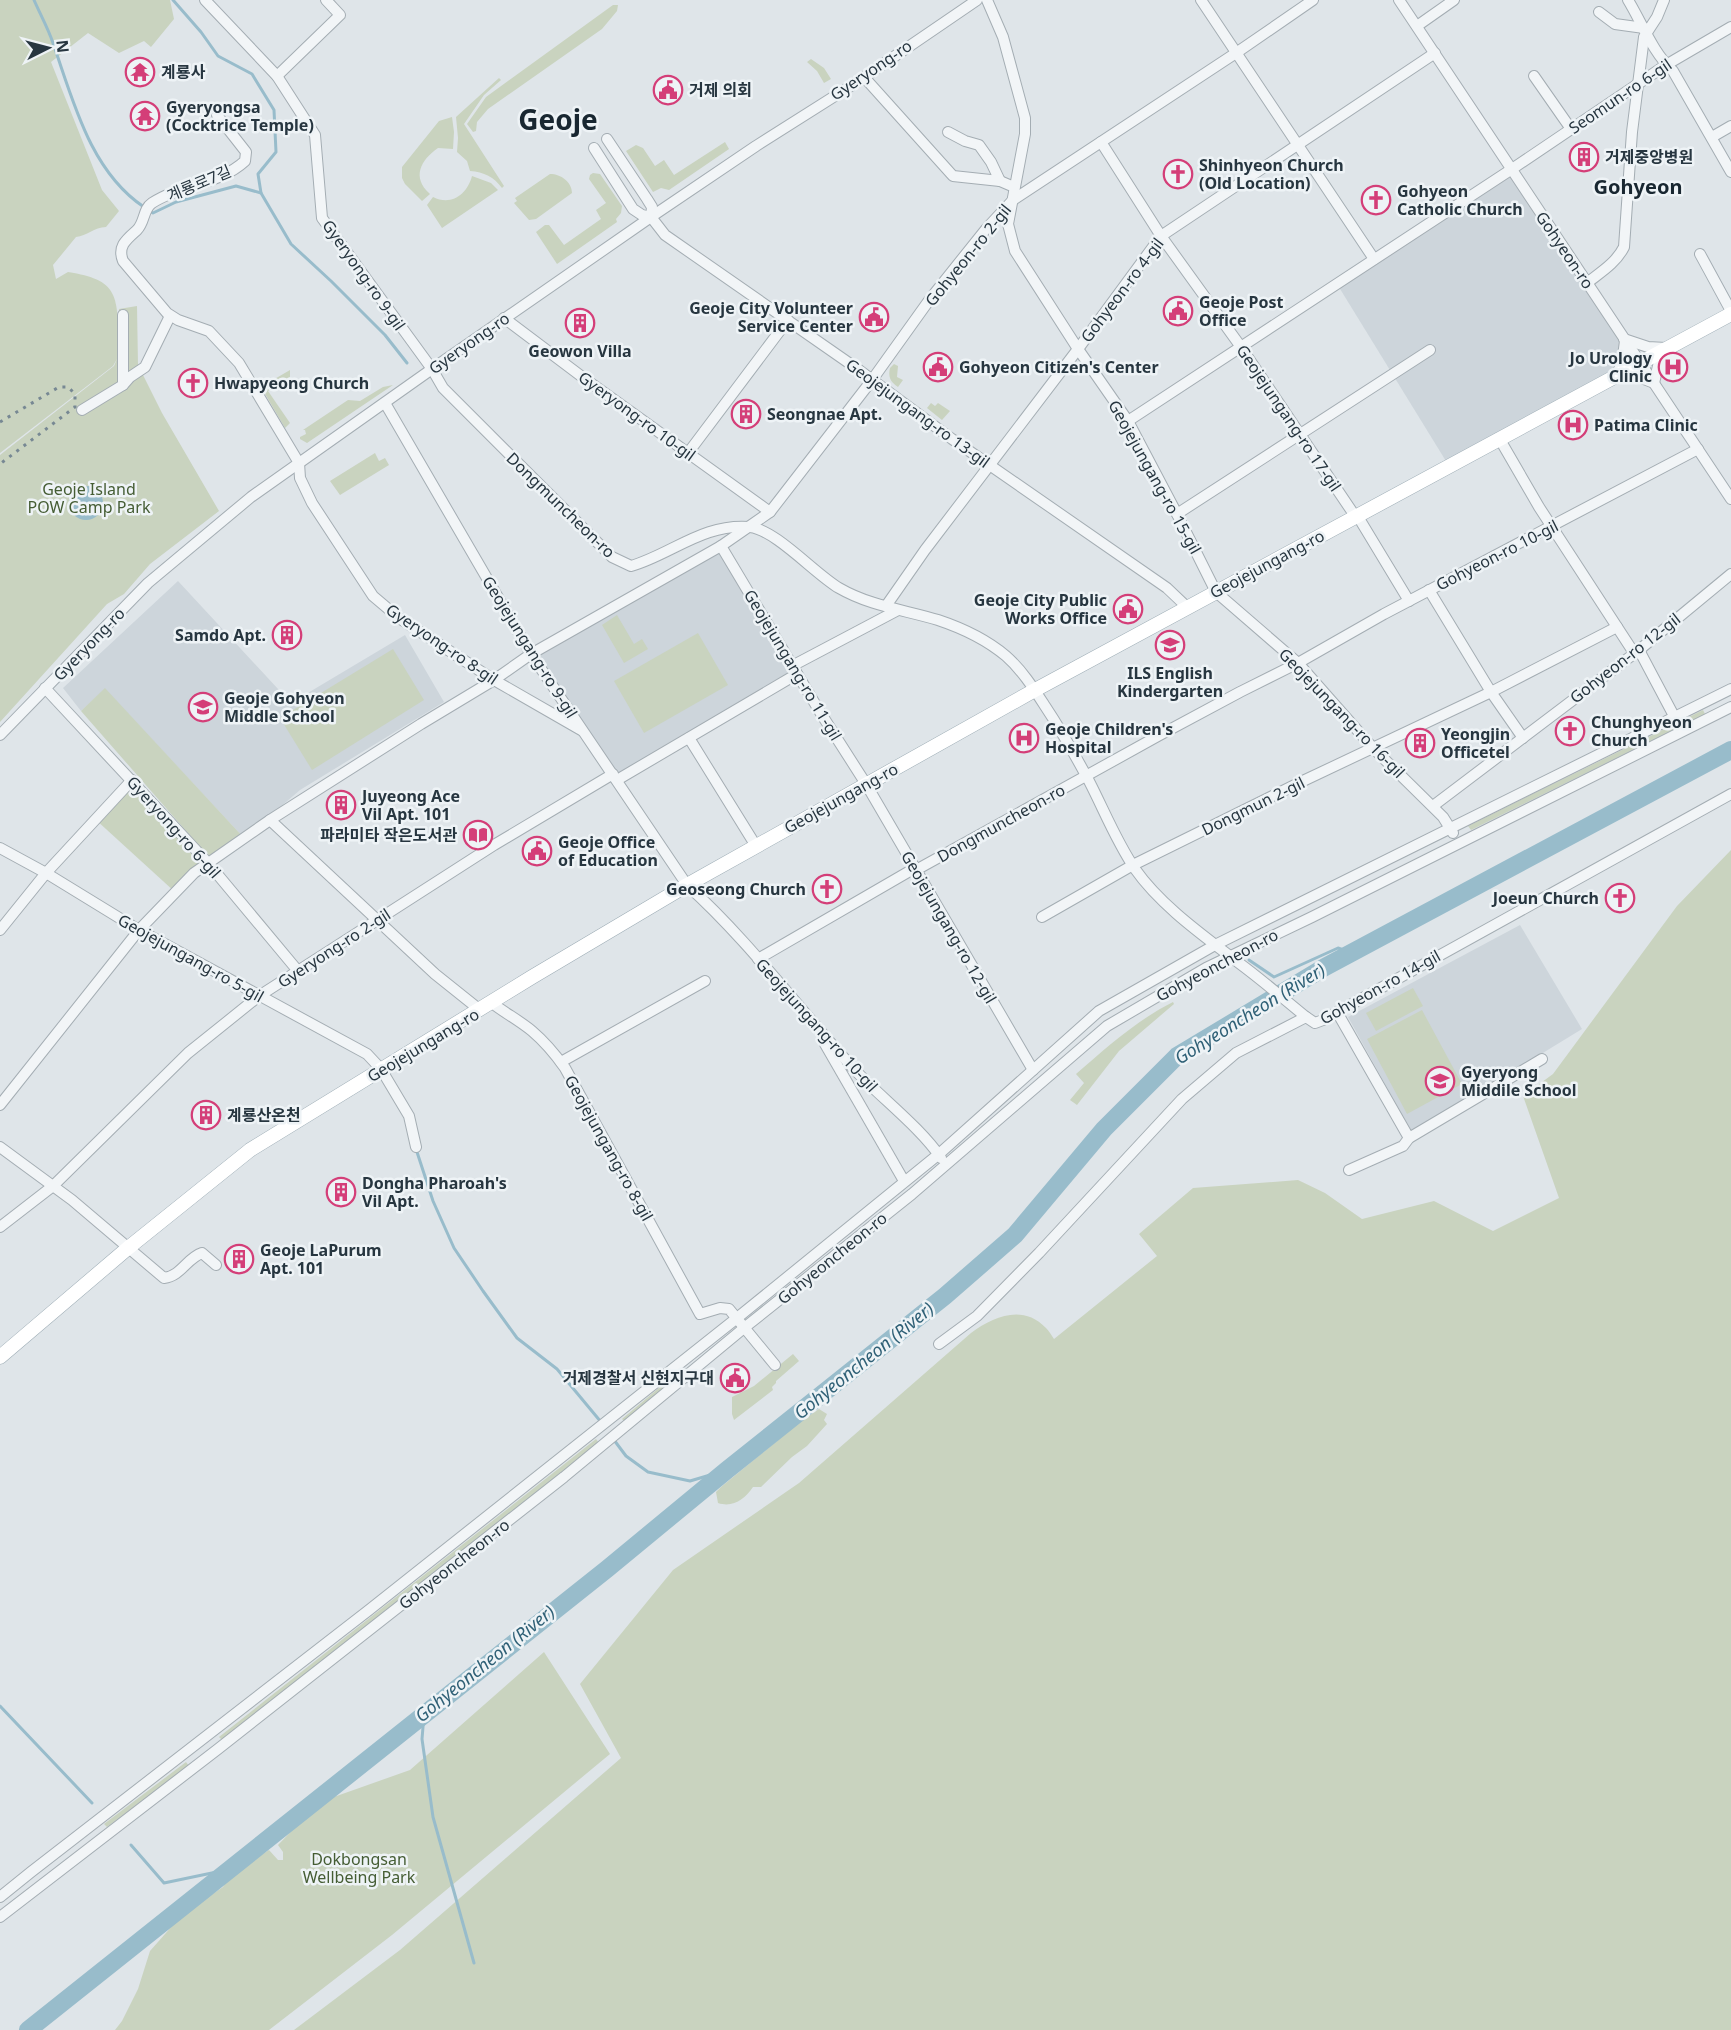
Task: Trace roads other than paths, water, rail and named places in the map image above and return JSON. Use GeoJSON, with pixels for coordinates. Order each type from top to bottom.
{"type":"FeatureCollection","features":[{"type":"Feature","properties":{"kind":"main road","name":"Geojejungang-ro"},"geometry":{"type":"LineString","coordinates":[[0,1357],[128,1248],[250,1150],[381,1069],[756,846],[1035,690],[1731,312]]}},
{"type":"Feature","properties":{"kind":"street","name":"Gyeryong-ro 9-gil"},"geometry":{"type":"LineString","coordinates":[[205,0],[277,76],[315,135],[322,218],[432,369]]}},
{"type":"Feature","properties":{"kind":"street"},"geometry":{"type":"LineString","coordinates":[[277,76],[340,15],[326,0]]}},
{"type":"Feature","properties":{"kind":"street","name":"Geojejungang-ro 15-gil"},"geometry":{"type":"LineString","coordinates":[[987,0],[1003,38],[1025,118],[1025,134],[1008,224],[1015,251],[1078,350],[1128,421],[1216,592]]}},
{"type":"Feature","properties":{"kind":"street"},"geometry":{"type":"LineString","coordinates":[[1201,0],[1374,259]]}},
{"type":"Feature","properties":{"kind":"street","name":"Gohyeon-ro 2-gil"},"geometry":{"type":"LineString","coordinates":[[0,1105],[139,930],[194,873],[270,820],[494,680],[531,654],[721,546],[770,512],[872,380],[930,299],[986,229],[1013,200],[1313,0]]}},
{"type":"Feature","properties":{"kind":"street","name":"Gohyeon-ro"},"geometry":{"type":"LineString","coordinates":[[1400,0],[1731,499]]}},
{"type":"Feature","properties":{"kind":"street"},"geometry":{"type":"LineString","coordinates":[[1628,0],[1666,65],[1673,71],[1731,172]]}},
{"type":"Feature","properties":{"kind":"street"},"geometry":{"type":"LineString","coordinates":[[1587,282],[1612,264],[1624,247],[1637,84],[1644,38],[1664,0]]}},
{"type":"Feature","properties":{"kind":"street","name":"Gyeryong-ro"},"geometry":{"type":"LineString","coordinates":[[0,735],[148,583],[251,497],[504,318],[974,1]]}},
{"type":"Feature","properties":{"kind":"street"},"geometry":{"type":"LineString","coordinates":[[1417,26],[1449,1]]}},
{"type":"Feature","properties":{"kind":"street"},"geometry":{"type":"LineString","coordinates":[[1599,12],[1615,24],[1646,31]]}},
{"type":"Feature","properties":{"kind":"street","name":"Seomun-ro 6-gil"},"geometry":{"type":"LineString","coordinates":[[1128,421],[1666,65],[1731,27]]}},
{"type":"Feature","properties":{"kind":"street","name":"Gohyeon-ro 4-gil"},"geometry":{"type":"LineString","coordinates":[[885,606],[1161,236],[1435,53]]}},
{"type":"Feature","properties":{"kind":"street"},"geometry":{"type":"LineString","coordinates":[[1534,76],[1571,129]]}},
{"type":"Feature","properties":{"kind":"street"},"geometry":{"type":"LineString","coordinates":[[864,77],[953,176],[1000,181],[1014,188]]}},
{"type":"Feature","properties":{"kind":"street","name":"계룡로7길"},"geometry":{"type":"LineString","coordinates":[[217,115],[246,152],[245,161],[222,176],[162,198],[146,211],[141,225],[123,244],[121,258],[170,316],[209,331],[239,363],[299,463]]}},
{"type":"Feature","properties":{"kind":"street"},"geometry":{"type":"LineString","coordinates":[[1712,137],[1731,126]]}},
{"type":"Feature","properties":{"kind":"street"},"geometry":{"type":"LineString","coordinates":[[948,132],[964,141],[979,145],[1000,181]]}},
{"type":"Feature","properties":{"kind":"street"},"geometry":{"type":"LineString","coordinates":[[594,148],[633,209],[651,218],[652,207],[607,139]]}},
{"type":"Feature","properties":{"kind":"street","name":"Geojejungang-ro 17-gil"},"geometry":{"type":"LineString","coordinates":[[1101,142],[1161,236],[1241,347],[1356,516],[1409,601]]}},
{"type":"Feature","properties":{"kind":"street","name":"Geojejungang-ro 13-gil"},"geometry":{"type":"LineString","coordinates":[[651,218],[665,235],[788,320],[933,426],[1167,588],[1187,607]]}},
{"type":"Feature","properties":{"kind":"street"},"geometry":{"type":"LineString","coordinates":[[1700,254],[1731,312]]}},
{"type":"Feature","properties":{"kind":"street"},"geometry":{"type":"LineString","coordinates":[[123,315],[123,385]]}},
{"type":"Feature","properties":{"kind":"street"},"geometry":{"type":"LineString","coordinates":[[82,410],[123,385],[145,366],[170,316]]}},
{"type":"Feature","properties":{"kind":"street","name":"Gyeryong-ro 10-gil"},"geometry":{"type":"LineString","coordinates":[[504,318],[770,512]]}},
{"type":"Feature","properties":{"kind":"street"},"geometry":{"type":"LineString","coordinates":[[688,453],[788,320]]}},
{"type":"Feature","properties":{"kind":"street"},"geometry":{"type":"LineString","coordinates":[[1624,340],[1648,347],[1667,348],[1658,366],[1654,383],[1636,376],[1616,375],[1622,364],[1624,340]]}},
{"type":"Feature","properties":{"kind":"street"},"geometry":{"type":"LineString","coordinates":[[1177,514],[1430,350]]}},
{"type":"Feature","properties":{"kind":"street","name":"Dongmuncheon-ro"},"geometry":{"type":"LineString","coordinates":[[432,369],[443,388],[612,557],[631,566],[647,561],[693,537],[716,530],[748,527],[760,529],[802,558],[837,587],[863,600],[939,620],[985,642],[1006,657],[1035,690],[1059,726],[1113,833],[1133,865],[1160,899],[1306,1017]]}},
{"type":"Feature","properties":{"kind":"street","name":"Geojejungang-ro 9-gil"},"geometry":{"type":"LineString","coordinates":[[385,402],[531,654],[687,885]]}},
{"type":"Feature","properties":{"kind":"street"},"geometry":{"type":"LineString","coordinates":[[1499,438],[1552,526],[1617,627],[1636,651],[1674,716]]}},
{"type":"Feature","properties":{"kind":"street","name":"Gohyeon-ro 10-gil"},"geometry":{"type":"LineString","coordinates":[[1086,776],[1429,590],[1698,449]]}},
{"type":"Feature","properties":{"kind":"street","name":"Gyeryong-ro 8-gil"},"geometry":{"type":"LineString","coordinates":[[299,463],[300,478],[312,503],[373,596],[399,618],[494,680],[584,732]]}},
{"type":"Feature","properties":{"kind":"street","name":"Geojejungang-ro 11-gil"},"geometry":{"type":"LineString","coordinates":[[721,546],[867,784]]}},
{"type":"Feature","properties":{"kind":"street","name":"Gohyeon-ro 12-gil"},"geometry":{"type":"LineString","coordinates":[[1433,806],[1636,651],[1731,574]]}},
{"type":"Feature","properties":{"kind":"street"},"geometry":{"type":"LineString","coordinates":[[1429,590],[1491,692],[1523,738]]}},
{"type":"Feature","properties":{"kind":"street","name":"Geojejungang-ro 16-gil"},"geometry":{"type":"LineString","coordinates":[[1216,592],[1298,663],[1373,748],[1433,806],[1459,842]]}},
{"type":"Feature","properties":{"kind":"street","name":"Gyeryong-ro 2-gil"},"geometry":{"type":"LineString","coordinates":[[0,1227],[53,1186],[188,1053],[259,996],[494,845],[688,738],[795,670],[898,609]]}},
{"type":"Feature","properties":{"kind":"street","name":"Dongmun 2-gil"},"geometry":{"type":"LineString","coordinates":[[1133,865],[1491,692],[1617,627]]}},
{"type":"Feature","properties":{"kind":"street","name":"Gyeryong-ro 6-gil"},"geometry":{"type":"LineString","coordinates":[[45,688],[208,863],[298,971]]}},
{"type":"Feature","properties":{"kind":"street","name":"Gohyeoncheon-ro"},"geometry":{"type":"LineString","coordinates":[[0,1897],[369,1610],[737,1318],[939,1154],[1099,1011],[1215,945],[1731,689]]}},
{"type":"Feature","properties":{"kind":"street","name":"Gohyeoncheon-ro"},"geometry":{"type":"LineString","coordinates":[[0,1917],[218,1749],[607,1442],[946,1165],[1107,1026],[1206,968],[1234,959],[1459,842],[1731,707]]}},
{"type":"Feature","properties":{"kind":"street"},"geometry":{"type":"LineString","coordinates":[[688,738],[756,846]]}},
{"type":"Feature","properties":{"kind":"street","name":"Dongmuncheon-ro"},"geometry":{"type":"LineString","coordinates":[[758,959],[1086,776]]}},
{"type":"Feature","properties":{"kind":"street"},"geometry":{"type":"LineString","coordinates":[[0,930],[46,873],[132,780]]}},
{"type":"Feature","properties":{"kind":"street","name":"Geojejungang-ro 12-gil"},"geometry":{"type":"LineString","coordinates":[[867,784],[1033,1070]]}},
{"type":"Feature","properties":{"kind":"street","name":"Gohyeon-ro 14-gil"},"geometry":{"type":"LineString","coordinates":[[939,1344],[977,1316],[1039,1253],[1182,1099],[1236,1053],[1306,1017],[1311,1022],[1318,1023],[1731,794]]}},
{"type":"Feature","properties":{"kind":"street","name":"Geojejungang-ro 8-gil"},"geometry":{"type":"LineString","coordinates":[[270,820],[435,974],[486,1007],[506,1014],[530,1030],[550,1048],[561,1062],[700,1314],[725,1307],[737,1318]]}},
{"type":"Feature","properties":{"kind":"street","name":"Geojejungang-ro 5-gil"},"geometry":{"type":"LineString","coordinates":[[0,848],[46,873],[139,930],[367,1054],[381,1069],[410,1116],[416,1147]]}},
{"type":"Feature","properties":{"kind":"street"},"geometry":{"type":"LineString","coordinates":[[1042,917],[1133,865]]}},
{"type":"Feature","properties":{"kind":"street","name":"Geojejungang-ro 10-gil"},"geometry":{"type":"LineString","coordinates":[[687,885],[702,898],[758,959],[816,1028],[939,1154],[946,1165]]}},
{"type":"Feature","properties":{"kind":"street"},"geometry":{"type":"LineString","coordinates":[[561,1062],[705,981]]}},
{"type":"Feature","properties":{"kind":"street"},"geometry":{"type":"LineString","coordinates":[[1337,1012],[1409,1138]]}},
{"type":"Feature","properties":{"kind":"street"},"geometry":{"type":"LineString","coordinates":[[816,1028],[904,1181]]}},
{"type":"Feature","properties":{"kind":"street"},"geometry":{"type":"LineString","coordinates":[[1349,1170],[1403,1146],[1409,1138],[1542,1059]]}},
{"type":"Feature","properties":{"kind":"street"},"geometry":{"type":"LineString","coordinates":[[0,1147],[53,1186],[164,1278],[175,1275],[194,1257],[202,1253],[216,1265]]}},
{"type":"Feature","properties":{"kind":"street"},"geometry":{"type":"LineString","coordinates":[[737,1318],[775,1365]]}},
{"type":"Feature","properties":{"kind":"street"},"geometry":{"type":"LineString","coordinates":[[0,1888],[18,1873],[31,1872]]}},
{"type":"Feature","properties":{"kind":"water"},"geometry":{"type":"Polygon","coordinates":[[[86,486],[98,491],[103,503],[98,515],[86,520],[74,515],[69,503],[74,491],[86,486]]]}},
{"type":"Feature","properties":{"kind":"waterway"},"geometry":{"type":"LineString","coordinates":[[34,0],[51,37],[76,110],[97,154],[125,192],[144,207]]}},
{"type":"Feature","properties":{"kind":"waterway"},"geometry":{"type":"LineString","coordinates":[[173,0],[218,56],[252,74],[274,110],[276,152],[258,174],[261,193]]}},
{"type":"Feature","properties":{"kind":"waterway"},"geometry":{"type":"LineString","coordinates":[[149,211],[153,213],[176,202],[236,186],[261,193],[291,244],[385,335],[407,363]]}},
{"type":"Feature","properties":{"kind":"waterway","name":"Gohyeoncheon (River)"},"geometry":{"type":"LineString","coordinates":[[28,2030],[607,1569],[945,1296],[1015,1235],[1104,1129],[1177,1056],[1325,967],[1731,750]]}},
{"type":"Feature","properties":{"kind":"waterway"},"geometry":{"type":"LineString","coordinates":[[1249,960],[1274,977],[1338,948],[1352,953]]}},
{"type":"Feature","properties":{"kind":"waterway"},"geometry":{"type":"LineString","coordinates":[[416,1149],[433,1201],[454,1248],[483,1291],[517,1338],[557,1369],[601,1422]]}},
{"type":"Feature","properties":{"kind":"waterway"},"geometry":{"type":"LineString","coordinates":[[614,1440],[626,1456],[648,1472],[690,1481],[727,1470]]}},
{"type":"Feature","properties":{"kind":"waterway"},"geometry":{"type":"LineString","coordinates":[[0,1706],[92,1803]]}},
{"type":"Feature","properties":{"kind":"waterway"},"geometry":{"type":"LineString","coordinates":[[424,1715],[422,1739],[433,1817],[474,1963]]}},
{"type":"Feature","properties":{"kind":"waterway"},"geometry":{"type":"LineString","coordinates":[[131,1845],[164,1883],[231,1869]]}},
{"type":"Feature","properties":{"kind":"railway"},"geometry":{"type":"LineString","coordinates":[[0,422],[59,387],[68,387],[75,394],[75,407],[0,464]]}},
{"type":"Feature","properties":{"kind":"place","name":"계룡사"},"geometry":{"type":"Point","coordinates":[140,72]}},
{"type":"Feature","properties":{"kind":"place","name":"거제 의회"},"geometry":{"type":"Point","coordinates":[668,90]}},
{"type":"Feature","properties":{"kind":"place","name":"Gyeryongsa (Cocktrice Temple)"},"geometry":{"type":"Point","coordinates":[145,116]}},
{"type":"Feature","properties":{"kind":"place","name":"거제중앙병원"},"geometry":{"type":"Point","coordinates":[1584,157]}},
{"type":"Feature","properties":{"kind":"place","name":"Shinhyeon Church (Old Location)"},"geometry":{"type":"Point","coordinates":[1178,174]}},
{"type":"Feature","properties":{"kind":"place","name":"Gohyeon Catholic Church"},"geometry":{"type":"Point","coordinates":[1376,200]}},
{"type":"Feature","properties":{"kind":"place","name":"Geoje Post Office"},"geometry":{"type":"Point","coordinates":[1178,311]}},
{"type":"Feature","properties":{"kind":"place","name":"Geoje City Volunteer Service Center"},"geometry":{"type":"Point","coordinates":[874,317]}},
{"type":"Feature","properties":{"kind":"place","name":"Geowon Villa"},"geometry":{"type":"Point","coordinates":[580,323]}},
{"type":"Feature","properties":{"kind":"place","name":"Gohyeon Citizen's Center"},"geometry":{"type":"Point","coordinates":[938,367]}},
{"type":"Feature","properties":{"kind":"place","name":"Jo Urology Clinic"},"geometry":{"type":"Point","coordinates":[1673,367]}},
{"type":"Feature","properties":{"kind":"place","name":"Hwapyeong Church"},"geometry":{"type":"Point","coordinates":[193,383]}},
{"type":"Feature","properties":{"kind":"place","name":"Seongnae Apt."},"geometry":{"type":"Point","coordinates":[746,414]}},
{"type":"Feature","properties":{"kind":"place","name":"Patima Clinic"},"geometry":{"type":"Point","coordinates":[1573,425]}},
{"type":"Feature","properties":{"kind":"place","name":"Geoje City Public Works Office"},"geometry":{"type":"Point","coordinates":[1128,609]}},
{"type":"Feature","properties":{"kind":"place","name":"Samdo Apt."},"geometry":{"type":"Point","coordinates":[287,635]}},
{"type":"Feature","properties":{"kind":"place","name":"ILS English Kindergarten"},"geometry":{"type":"Point","coordinates":[1170,645]}},
{"type":"Feature","properties":{"kind":"place","name":"Geoje Gohyeon Middle School"},"geometry":{"type":"Point","coordinates":[203,707]}},
{"type":"Feature","properties":{"kind":"place","name":"Chunghyeon Church"},"geometry":{"type":"Point","coordinates":[1570,731]}},
{"type":"Feature","properties":{"kind":"place","name":"Geoje Children's Hospital"},"geometry":{"type":"Point","coordinates":[1024,738]}},
{"type":"Feature","properties":{"kind":"place","name":"Yeongjin Officetel"},"geometry":{"type":"Point","coordinates":[1420,743]}},
{"type":"Feature","properties":{"kind":"place","name":"Juyeong Ace Vil Apt. 101"},"geometry":{"type":"Point","coordinates":[341,805]}},
{"type":"Feature","properties":{"kind":"place","name":"파라미타 작은도서관"},"geometry":{"type":"Point","coordinates":[478,835]}},
{"type":"Feature","properties":{"kind":"place","name":"Geoje Office of Education"},"geometry":{"type":"Point","coordinates":[537,851]}},
{"type":"Feature","properties":{"kind":"place","name":"Geoseong Church"},"geometry":{"type":"Point","coordinates":[827,889]}},
{"type":"Feature","properties":{"kind":"place","name":"Joeun Church"},"geometry":{"type":"Point","coordinates":[1620,898]}},
{"type":"Feature","properties":{"kind":"place","name":"Gyeryong Middile School"},"geometry":{"type":"Point","coordinates":[1440,1081]}},
{"type":"Feature","properties":{"kind":"place","name":"계룡산온천"},"geometry":{"type":"Point","coordinates":[206,1115]}},
{"type":"Feature","properties":{"kind":"place","name":"Dongha Pharoah's Vil Apt."},"geometry":{"type":"Point","coordinates":[341,1192]}},
{"type":"Feature","properties":{"kind":"place","name":"Geoje LaPurum Apt. 101"},"geometry":{"type":"Point","coordinates":[239,1259]}},
{"type":"Feature","properties":{"kind":"place","name":"거제경찰서 신현지구대"},"geometry":{"type":"Point","coordinates":[735,1378]}},
{"type":"Feature","properties":{"kind":"district","name":"Geoje"},"geometry":{"type":"Point","coordinates":[558,120]}},
{"type":"Feature","properties":{"kind":"district","name":"Gohyeon"},"geometry":{"type":"Point","coordinates":[1638,187]}},
{"type":"Feature","properties":{"kind":"park label","name":"Geoje Island POW Camp Park"},"geometry":{"type":"Point","coordinates":[89,498]}},
{"type":"Feature","properties":{"kind":"park label","name":"Dokbongsan Wellbeing Park"},"geometry":{"type":"Point","coordinates":[359,1868]}}]}
